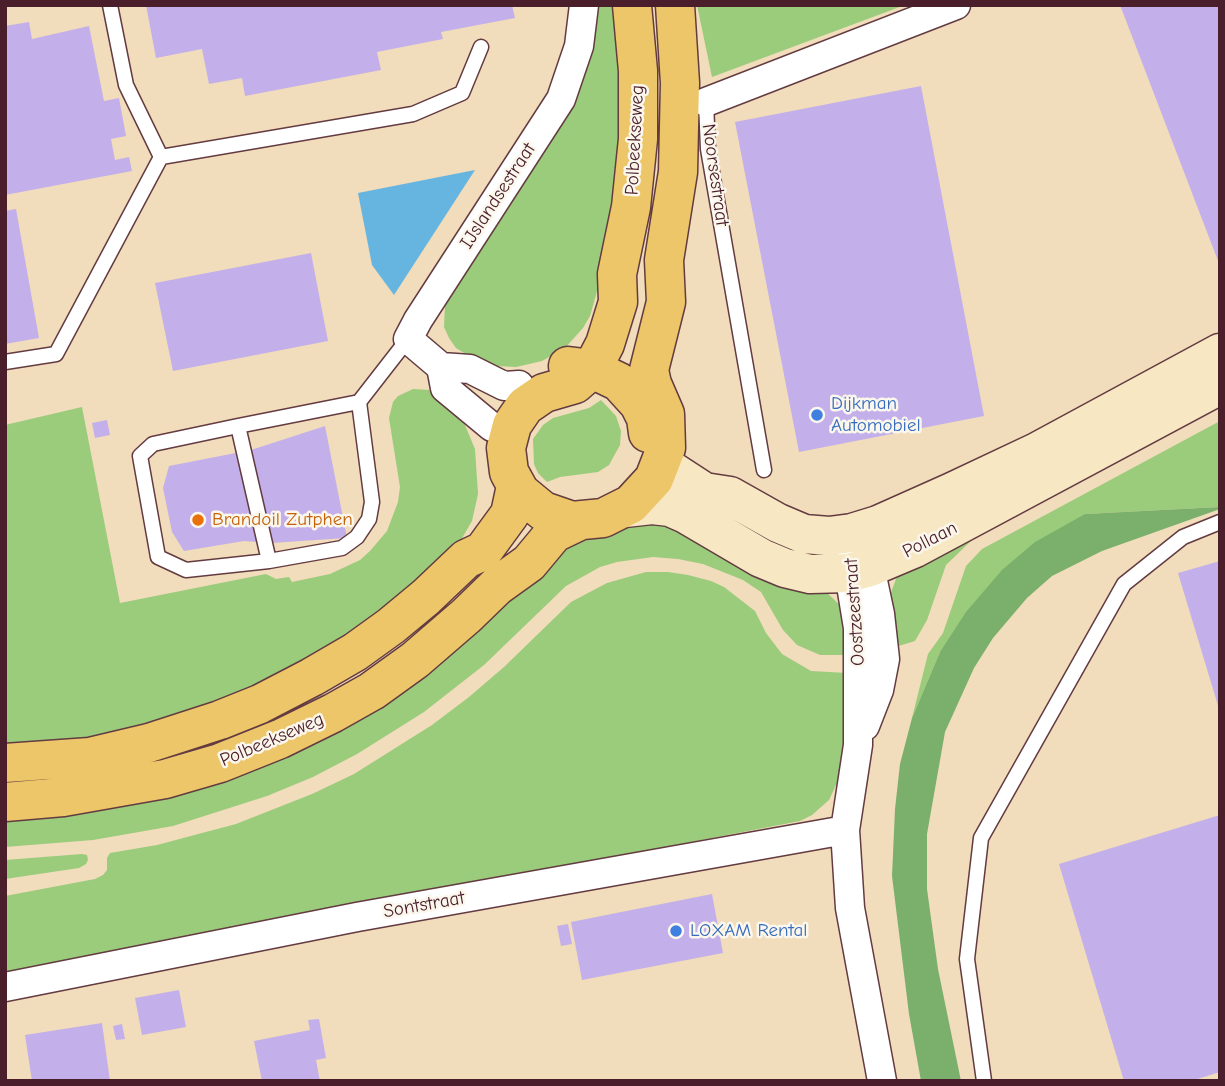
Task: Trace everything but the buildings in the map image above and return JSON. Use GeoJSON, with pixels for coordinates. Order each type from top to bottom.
{"type":"FeatureCollection","features":[{"type":"Feature","properties":{"kind":"main road","name":"Polbeekseweg"},"geometry":{"type":"LineString","coordinates":[[578,368],[581,352],[617,274],[631,207],[638,139],[638,71],[632,5]]}},
{"type":"Feature","properties":{"kind":"main road"},"geometry":{"type":"LineString","coordinates":[[503,485],[530,503],[564,518],[603,518],[625,509],[644,492],[658,445],[646,418],[645,394],[629,374],[630,359],[650,292],[664,260],[674,201],[680,142],[680,63],[675,5]]}},
{"type":"Feature","properties":{"kind":"main road"},"geometry":{"type":"LineString","coordinates":[[499,438],[502,404],[519,385],[540,372],[578,368],[645,394]]}},
{"type":"Feature","properties":{"kind":"main road"},"geometry":{"type":"LineString","coordinates":[[499,438],[525,406],[544,393],[575,384],[578,368]]}},
{"type":"Feature","properties":{"kind":"main road","name":"Polbeekseweg"},"geometry":{"type":"LineString","coordinates":[[5,763],[90,757],[149,743],[260,704],[355,652],[426,597],[466,559],[483,551],[506,521],[513,508],[487,456],[499,438]]}},
{"type":"Feature","properties":{"kind":"main road"},"geometry":{"type":"LineString","coordinates":[[564,518],[567,505],[604,496],[619,489],[636,472],[643,457],[658,445]]}},
{"type":"Feature","properties":{"kind":"main road","name":"Polbeekseweg"},"geometry":{"type":"LineString","coordinates":[[5,803],[63,797],[164,779],[220,763],[333,713],[372,691],[415,660],[497,586],[529,563],[564,518]]}},
{"type":"Feature","properties":{"kind":"street","name":"IJslandsestraat"},"geometry":{"type":"LineString","coordinates":[[408,339],[561,99],[579,46],[584,5]]}},
{"type":"Feature","properties":{"kind":"street","name":"Noorsestraat"},"geometry":{"type":"LineString","coordinates":[[706,102],[956,5]]}},
{"type":"Feature","properties":{"kind":"street"},"geometry":{"type":"LineString","coordinates":[[408,339],[441,367],[470,369],[504,386],[519,385]]}},
{"type":"Feature","properties":{"kind":"street","name":"Pollaan"},"geometry":{"type":"LineString","coordinates":[[658,445],[704,492],[730,496],[804,534],[829,536],[852,533],[890,520],[1025,458],[1220,353]]}},
{"type":"Feature","properties":{"kind":"street"},"geometry":{"type":"LineString","coordinates":[[441,367],[445,388],[499,438]]}},
{"type":"Feature","properties":{"kind":"street","name":"Pollaan"},"geometry":{"type":"LineString","coordinates":[[625,509],[652,505],[670,507],[687,514],[761,558],[785,568],[810,574],[859,570],[915,548],[1220,384]]}},
{"type":"Feature","properties":{"kind":"street","name":"Oostzeestraat"},"geometry":{"type":"LineString","coordinates":[[852,533],[859,570],[858,745],[845,830],[850,908],[882,1081]]}},
{"type":"Feature","properties":{"kind":"street","name":"Sontstraat"},"geometry":{"type":"LineString","coordinates":[[5,987],[357,917],[845,830]]}},
{"type":"Feature","properties":{"kind":"lane"},"geometry":{"type":"LineString","coordinates":[[110,5],[126,85],[161,157]]}},
{"type":"Feature","properties":{"kind":"lane"},"geometry":{"type":"LineString","coordinates":[[161,157],[413,114],[462,93],[481,47]]}},
{"type":"Feature","properties":{"kind":"lane","name":"Noorsestraat"},"geometry":{"type":"LineString","coordinates":[[706,102],[708,149],[764,470]]}},
{"type":"Feature","properties":{"kind":"lane"},"geometry":{"type":"LineString","coordinates":[[5,362],[56,354],[161,157]]}},
{"type":"Feature","properties":{"kind":"lane"},"geometry":{"type":"LineString","coordinates":[[359,402],[372,502],[369,519],[357,537],[342,548],[269,561],[186,570],[159,557],[140,456],[153,444],[359,402],[408,339]]}},
{"type":"Feature","properties":{"kind":"lane"},"geometry":{"type":"LineString","coordinates":[[239,426],[269,561]]}},
{"type":"Feature","properties":{"kind":"lane"},"geometry":{"type":"LineString","coordinates":[[985,1081],[967,959],[981,838],[1124,584],[1183,537],[1220,522]]}},
{"type":"Feature","properties":{"kind":"green space"},"geometry":{"type":"Polygon","coordinates":[[[596,5],[619,5],[625,111],[606,260],[590,316],[565,348],[542,361],[516,367],[477,361],[456,348],[449,338],[444,327],[445,305],[573,104],[590,55],[596,5]]]}},
{"type":"Feature","properties":{"kind":"green space"},"geometry":{"type":"Polygon","coordinates":[[[697,5],[905,5],[712,77],[697,5]]]}},
{"type":"Feature","properties":{"kind":"green space"},"geometry":{"type":"Polygon","coordinates":[[[413,389],[430,390],[437,394],[462,418],[475,449],[478,494],[472,521],[461,540],[401,601],[282,677],[132,731],[5,754],[5,425],[82,407],[120,603],[266,574],[276,579],[289,577],[292,582],[330,574],[360,560],[387,531],[398,502],[400,487],[389,418],[393,402],[398,396],[413,389]]]}},
{"type":"Feature","properties":{"kind":"green space"},"geometry":{"type":"Polygon","coordinates":[[[601,400],[616,416],[621,431],[620,445],[609,465],[598,472],[560,477],[547,482],[534,464],[533,439],[543,425],[553,418],[589,408],[601,400]]]}},
{"type":"Feature","properties":{"kind":"green space"},"geometry":{"type":"Polygon","coordinates":[[[1220,421],[1220,507],[1085,514],[940,652],[912,718],[928,654],[943,633],[966,566],[982,549],[1220,421]]]}},
{"type":"Feature","properties":{"kind":"green space"},"geometry":{"type":"Polygon","coordinates":[[[1220,507],[1102,551],[1052,576],[1027,598],[993,638],[974,668],[945,732],[927,834],[927,889],[938,969],[961,1081],[921,1081],[909,1014],[892,876],[900,764],[912,718],[940,652],[966,612],[1002,570],[1035,542],[1085,514],[1220,507]]]}},
{"type":"Feature","properties":{"kind":"green space"},"geometry":{"type":"Polygon","coordinates":[[[657,519],[824,590],[842,607],[850,655],[820,655],[797,645],[783,630],[761,592],[743,580],[703,564],[653,557],[617,562],[600,567],[566,586],[484,665],[424,712],[357,754],[313,777],[267,796],[173,826],[93,840],[5,847],[5,814],[196,785],[555,548],[657,519]]]}},
{"type":"Feature","properties":{"kind":"green space"},"geometry":{"type":"Polygon","coordinates":[[[974,538],[946,565],[927,620],[915,641],[895,647],[890,595],[899,571],[974,538]]]}},
{"type":"Feature","properties":{"kind":"green space"},"geometry":{"type":"Polygon","coordinates":[[[646,572],[688,575],[724,587],[755,611],[766,633],[782,654],[811,671],[847,673],[846,734],[837,783],[829,800],[812,815],[800,821],[5,974],[5,896],[95,879],[107,870],[110,853],[157,845],[236,824],[354,774],[432,725],[469,697],[571,602],[607,583],[646,572]]]}},
{"type":"Feature","properties":{"kind":"green space"},"geometry":{"type":"Polygon","coordinates":[[[87,855],[88,860],[79,868],[5,879],[5,860],[87,855]]]}},
{"type":"Feature","properties":{"kind":"water"},"geometry":{"type":"Polygon","coordinates":[[[475,170],[394,295],[372,265],[358,193],[475,170]]]}},
{"type":"Feature","properties":{"kind":"place","name":"Dijkman Automobiel"},"geometry":{"type":"Point","coordinates":[817,415]}},
{"type":"Feature","properties":{"kind":"place","name":"Brandoil Zutphen"},"geometry":{"type":"Point","coordinates":[198,520]}},
{"type":"Feature","properties":{"kind":"place","name":"LOXAM Rental"},"geometry":{"type":"Point","coordinates":[676,931]}}]}
